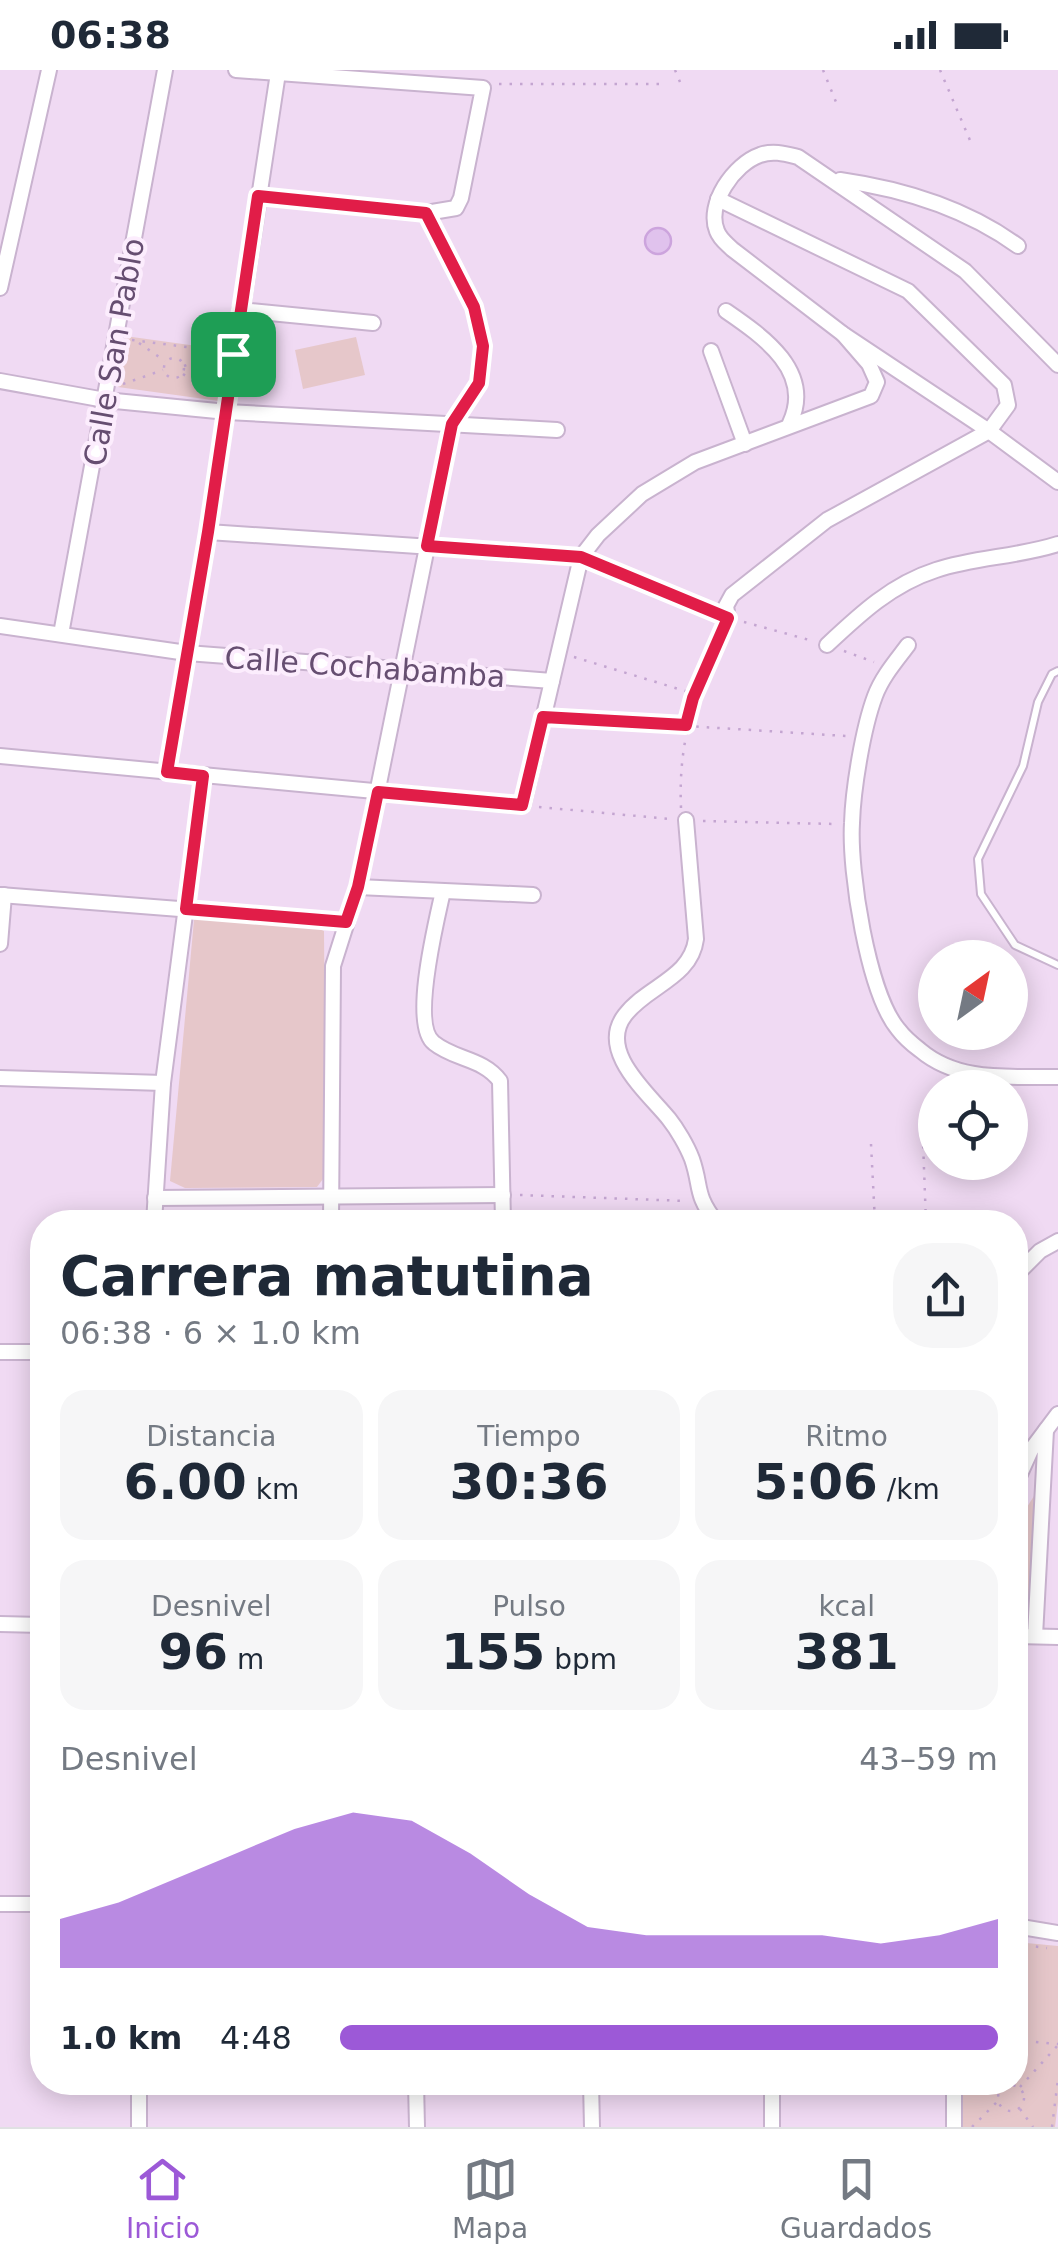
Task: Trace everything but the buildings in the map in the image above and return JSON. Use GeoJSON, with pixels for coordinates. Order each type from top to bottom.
{"type":"FeatureCollection","features":[{"type":"Feature","properties":{"kind":"street"},"geometry":{"type":"LineString","coordinates":[[0,288],[49,70]]}},
{"type":"Feature","properties":{"kind":"street","name":"Calle San Pablo"},"geometry":{"type":"LineString","coordinates":[[61,634],[165,70]]}},
{"type":"Feature","properties":{"kind":"street"},"geometry":{"type":"LineString","coordinates":[[236,70],[375,75],[483,88],[456,208],[426,213],[258,196]]}},
{"type":"Feature","properties":{"kind":"street"},"geometry":{"type":"LineString","coordinates":[[167,772],[278,73]]}},
{"type":"Feature","properties":{"kind":"street"},"geometry":{"type":"LineString","coordinates":[[1058,365],[965,271],[798,157],[780,152],[760,155],[743,165],[718,199],[714,226],[720,237],[844,334],[1058,482]]}},
{"type":"Feature","properties":{"kind":"street"},"geometry":{"type":"LineString","coordinates":[[834,180],[867,184],[939,205],[987,224],[1018,246]]}},
{"type":"Feature","properties":{"kind":"street"},"geometry":{"type":"LineString","coordinates":[[718,199],[889,279],[924,303],[1004,385],[1008,404],[989,431],[826,520],[732,596],[726,606],[728,618]]}},
{"type":"Feature","properties":{"kind":"street"},"geometry":{"type":"LineString","coordinates":[[240,310],[373,323]]}},
{"type":"Feature","properties":{"kind":"street"},"geometry":{"type":"LineString","coordinates":[[726,311],[765,338],[796,381],[798,407],[790,423]]}},
{"type":"Feature","properties":{"kind":"street"},"geometry":{"type":"LineString","coordinates":[[0,756],[522,805],[581,557],[598,535],[642,494],[695,462],[790,423],[871,396],[877,382],[869,364],[844,334]]}},
{"type":"Feature","properties":{"kind":"street"},"geometry":{"type":"LineString","coordinates":[[712,351],[746,444]]}},
{"type":"Feature","properties":{"kind":"street"},"geometry":{"type":"LineString","coordinates":[[0,381],[106,400],[227,412],[557,430]]}},
{"type":"Feature","properties":{"kind":"street"},"geometry":{"type":"LineString","coordinates":[[332,1210],[333,966],[358,887],[452,424]]}},
{"type":"Feature","properties":{"kind":"street"},"geometry":{"type":"LineString","coordinates":[[208,532],[581,557]]}},
{"type":"Feature","properties":{"kind":"street"},"geometry":{"type":"LineString","coordinates":[[828,645],[872,604],[902,584],[937,569],[1028,554],[1058,544]]}},
{"type":"Feature","properties":{"kind":"street","name":"Calle Cochabamba"},"geometry":{"type":"LineString","coordinates":[[0,626],[187,653],[552,681]]}},
{"type":"Feature","properties":{"kind":"street"},"geometry":{"type":"LineString","coordinates":[[908,646],[875,695],[852,824],[856,885],[876,983],[896,1028],[922,1052],[954,1071],[983,1076],[1058,1076]]}},
{"type":"Feature","properties":{"kind":"street"},"geometry":{"type":"LineString","coordinates":[[154,1210],[163,1083],[203,776]]}},
{"type":"Feature","properties":{"kind":"street"},"geometry":{"type":"LineString","coordinates":[[686,820],[694,952],[686,967],[636,1002],[622,1018],[616,1036],[622,1058],[647,1098],[670,1120],[692,1159],[700,1201],[707,1210]]}},
{"type":"Feature","properties":{"kind":"street"},"geometry":{"type":"LineString","coordinates":[[358,887],[533,894]]}},
{"type":"Feature","properties":{"kind":"street"},"geometry":{"type":"LineString","coordinates":[[443,891],[428,968],[424,1024],[433,1043],[492,1070],[500,1081],[503,1210]]}},
{"type":"Feature","properties":{"kind":"street"},"geometry":{"type":"LineString","coordinates":[[0,944],[2,895],[346,922]]}},
{"type":"Feature","properties":{"kind":"street"},"geometry":{"type":"LineString","coordinates":[[0,1078],[163,1083]]}},
{"type":"Feature","properties":{"kind":"street"},"geometry":{"type":"LineString","coordinates":[[155,1198],[503,1195]]}},
{"type":"Feature","properties":{"kind":"street"},"geometry":{"type":"LineString","coordinates":[[1028,1263],[1058,1240]]}},
{"type":"Feature","properties":{"kind":"street"},"geometry":{"type":"LineString","coordinates":[[0,1352],[30,1352]]}},
{"type":"Feature","properties":{"kind":"street"},"geometry":{"type":"LineString","coordinates":[[1028,1457],[1058,1414]]}},
{"type":"Feature","properties":{"kind":"street"},"geometry":{"type":"LineString","coordinates":[[1035,1636],[1046,1430]]}},
{"type":"Feature","properties":{"kind":"street"},"geometry":{"type":"LineString","coordinates":[[0,1624],[30,1625]]}},
{"type":"Feature","properties":{"kind":"street"},"geometry":{"type":"LineString","coordinates":[[1028,1636],[1058,1637]]}},
{"type":"Feature","properties":{"kind":"street"},"geometry":{"type":"LineString","coordinates":[[0,1904],[30,1904]]}},
{"type":"Feature","properties":{"kind":"street"},"geometry":{"type":"LineString","coordinates":[[1028,1928],[1058,1932]]}},
{"type":"Feature","properties":{"kind":"street"},"geometry":{"type":"LineString","coordinates":[[139,2095],[140,2127]]}},
{"type":"Feature","properties":{"kind":"street"},"geometry":{"type":"LineString","coordinates":[[416,2095],[417,2127]]}},
{"type":"Feature","properties":{"kind":"street"},"geometry":{"type":"LineString","coordinates":[[591,2095],[592,2127]]}},
{"type":"Feature","properties":{"kind":"street"},"geometry":{"type":"LineString","coordinates":[[772,2095],[772,2127]]}},
{"type":"Feature","properties":{"kind":"street"},"geometry":{"type":"LineString","coordinates":[[954,2095],[954,2127]]}},
{"type":"Feature","properties":{"kind":"lane"},"geometry":{"type":"LineString","coordinates":[[1058,671],[1052,674],[1038,702],[1023,766],[978,859],[981,894],[1015,945],[1058,965]]}},
{"type":"Feature","properties":{"kind":"path"},"geometry":{"type":"LineString","coordinates":[[675,70],[680,82]]}},
{"type":"Feature","properties":{"kind":"path"},"geometry":{"type":"LineString","coordinates":[[823,70],[836,102]]}},
{"type":"Feature","properties":{"kind":"path"},"geometry":{"type":"LineString","coordinates":[[940,70],[972,145]]}},
{"type":"Feature","properties":{"kind":"path"},"geometry":{"type":"LineString","coordinates":[[483,88],[500,84],[662,84]]}},
{"type":"Feature","properties":{"kind":"path"},"geometry":{"type":"LineString","coordinates":[[426,213],[474,307],[483,346],[479,383],[452,424]]}},
{"type":"Feature","properties":{"kind":"path"},"geometry":{"type":"LineString","coordinates":[[126,339],[223,352],[184,366]]}},
{"type":"Feature","properties":{"kind":"path"},"geometry":{"type":"LineString","coordinates":[[134,340],[166,362]]}},
{"type":"Feature","properties":{"kind":"path"},"geometry":{"type":"LineString","coordinates":[[176,359],[178,346]]}},
{"type":"Feature","properties":{"kind":"path"},"geometry":{"type":"LineString","coordinates":[[166,362],[176,359]]}},
{"type":"Feature","properties":{"kind":"path"},"geometry":{"type":"LineString","coordinates":[[176,359],[184,366]]}},
{"type":"Feature","properties":{"kind":"path"},"geometry":{"type":"LineString","coordinates":[[164,370],[166,362]]}},
{"type":"Feature","properties":{"kind":"path"},"geometry":{"type":"LineString","coordinates":[[182,374],[184,366]]}},
{"type":"Feature","properties":{"kind":"path"},"geometry":{"type":"LineString","coordinates":[[164,370],[172,378],[182,374]]}},
{"type":"Feature","properties":{"kind":"path"},"geometry":{"type":"LineString","coordinates":[[137,387],[120,385],[164,370]]}},
{"type":"Feature","properties":{"kind":"path"},"geometry":{"type":"LineString","coordinates":[[182,374],[218,398],[202,396]]}},
{"type":"Feature","properties":{"kind":"path"},"geometry":{"type":"LineString","coordinates":[[581,557],[728,618],[828,645],[890,668]]}},
{"type":"Feature","properties":{"kind":"path"},"geometry":{"type":"LineString","coordinates":[[686,820],[681,814],[679,769],[686,725],[728,618]]}},
{"type":"Feature","properties":{"kind":"path"},"geometry":{"type":"LineString","coordinates":[[558,652],[695,694]]}},
{"type":"Feature","properties":{"kind":"path"},"geometry":{"type":"LineString","coordinates":[[543,717],[865,737]]}},
{"type":"Feature","properties":{"kind":"path"},"geometry":{"type":"LineString","coordinates":[[871,1144],[874,1210]]}},
{"type":"Feature","properties":{"kind":"path"},"geometry":{"type":"LineString","coordinates":[[924,1180],[926,1210]]}},
{"type":"Feature","properties":{"kind":"path"},"geometry":{"type":"LineString","coordinates":[[503,1195],[700,1201]]}},
{"type":"Feature","properties":{"kind":"path"},"geometry":{"type":"LineString","coordinates":[[1028,1946],[1058,1949]]}},
{"type":"Feature","properties":{"kind":"path"},"geometry":{"type":"LineString","coordinates":[[1028,2041],[1058,2044]]}},
{"type":"Feature","properties":{"kind":"path"},"geometry":{"type":"LineString","coordinates":[[1028,2078],[1058,2044]]}},
{"type":"Feature","properties":{"kind":"path"},"geometry":{"type":"LineString","coordinates":[[1052,2127],[1058,2079]]}},
{"type":"Feature","properties":{"kind":"path"},"geometry":{"type":"LineString","coordinates":[[972,2127],[1000,2095]]}},
{"type":"Feature","properties":{"kind":"path"},"geometry":{"type":"LineString","coordinates":[[1020,2108],[1022,2095]]}},
{"type":"Feature","properties":{"kind":"path"},"geometry":{"type":"LineString","coordinates":[[998,2100],[1006,2110],[1020,2108]]}},
{"type":"Feature","properties":{"kind":"path"},"geometry":{"type":"LineString","coordinates":[[1020,2108],[1033,2127]]}},
{"type":"Feature","properties":{"kind":"shaded area"},"geometry":{"type":"Polygon","coordinates":[[[0,70],[1058,70],[1058,2127],[0,2127],[0,70]]]}},
{"type":"Feature","properties":{"kind":"shaded area"},"geometry":{"type":"Polygon","coordinates":[[[125,336],[226,350],[219,401],[118,387],[125,336]]]}},
{"type":"Feature","properties":{"kind":"shaded area"},"geometry":{"type":"Polygon","coordinates":[[[356,337],[365,375],[303,389],[295,350],[356,337]]]}},
{"type":"Feature","properties":{"kind":"shaded area"},"geometry":{"type":"Polygon","coordinates":[[[203,915],[324,931],[326,1175],[317,1187],[185,1188],[170,1181],[194,920],[203,915]]]}},
{"type":"Feature","properties":{"kind":"shaded area"},"geometry":{"type":"Polygon","coordinates":[[[1034,1496],[1028,1627],[1028,1505],[1034,1496]]]}},
{"type":"Feature","properties":{"kind":"shaded area"},"geometry":{"type":"Polygon","coordinates":[[[1028,1943],[1058,1946],[1055,2127],[962,2127],[963,2095],[1028,2095],[1028,1943]]]}},
{"type":"Feature","properties":{"kind":"route"},"geometry":{"type":"LineString","coordinates":[[258,196],[426,213],[474,307],[483,346],[479,383],[452,424],[427,546],[581,557],[728,618],[693,698],[686,725],[543,717],[522,805],[378,792],[358,887],[346,922],[186,909],[203,776],[167,772],[227,412],[233,354],[258,196]]}}]}
